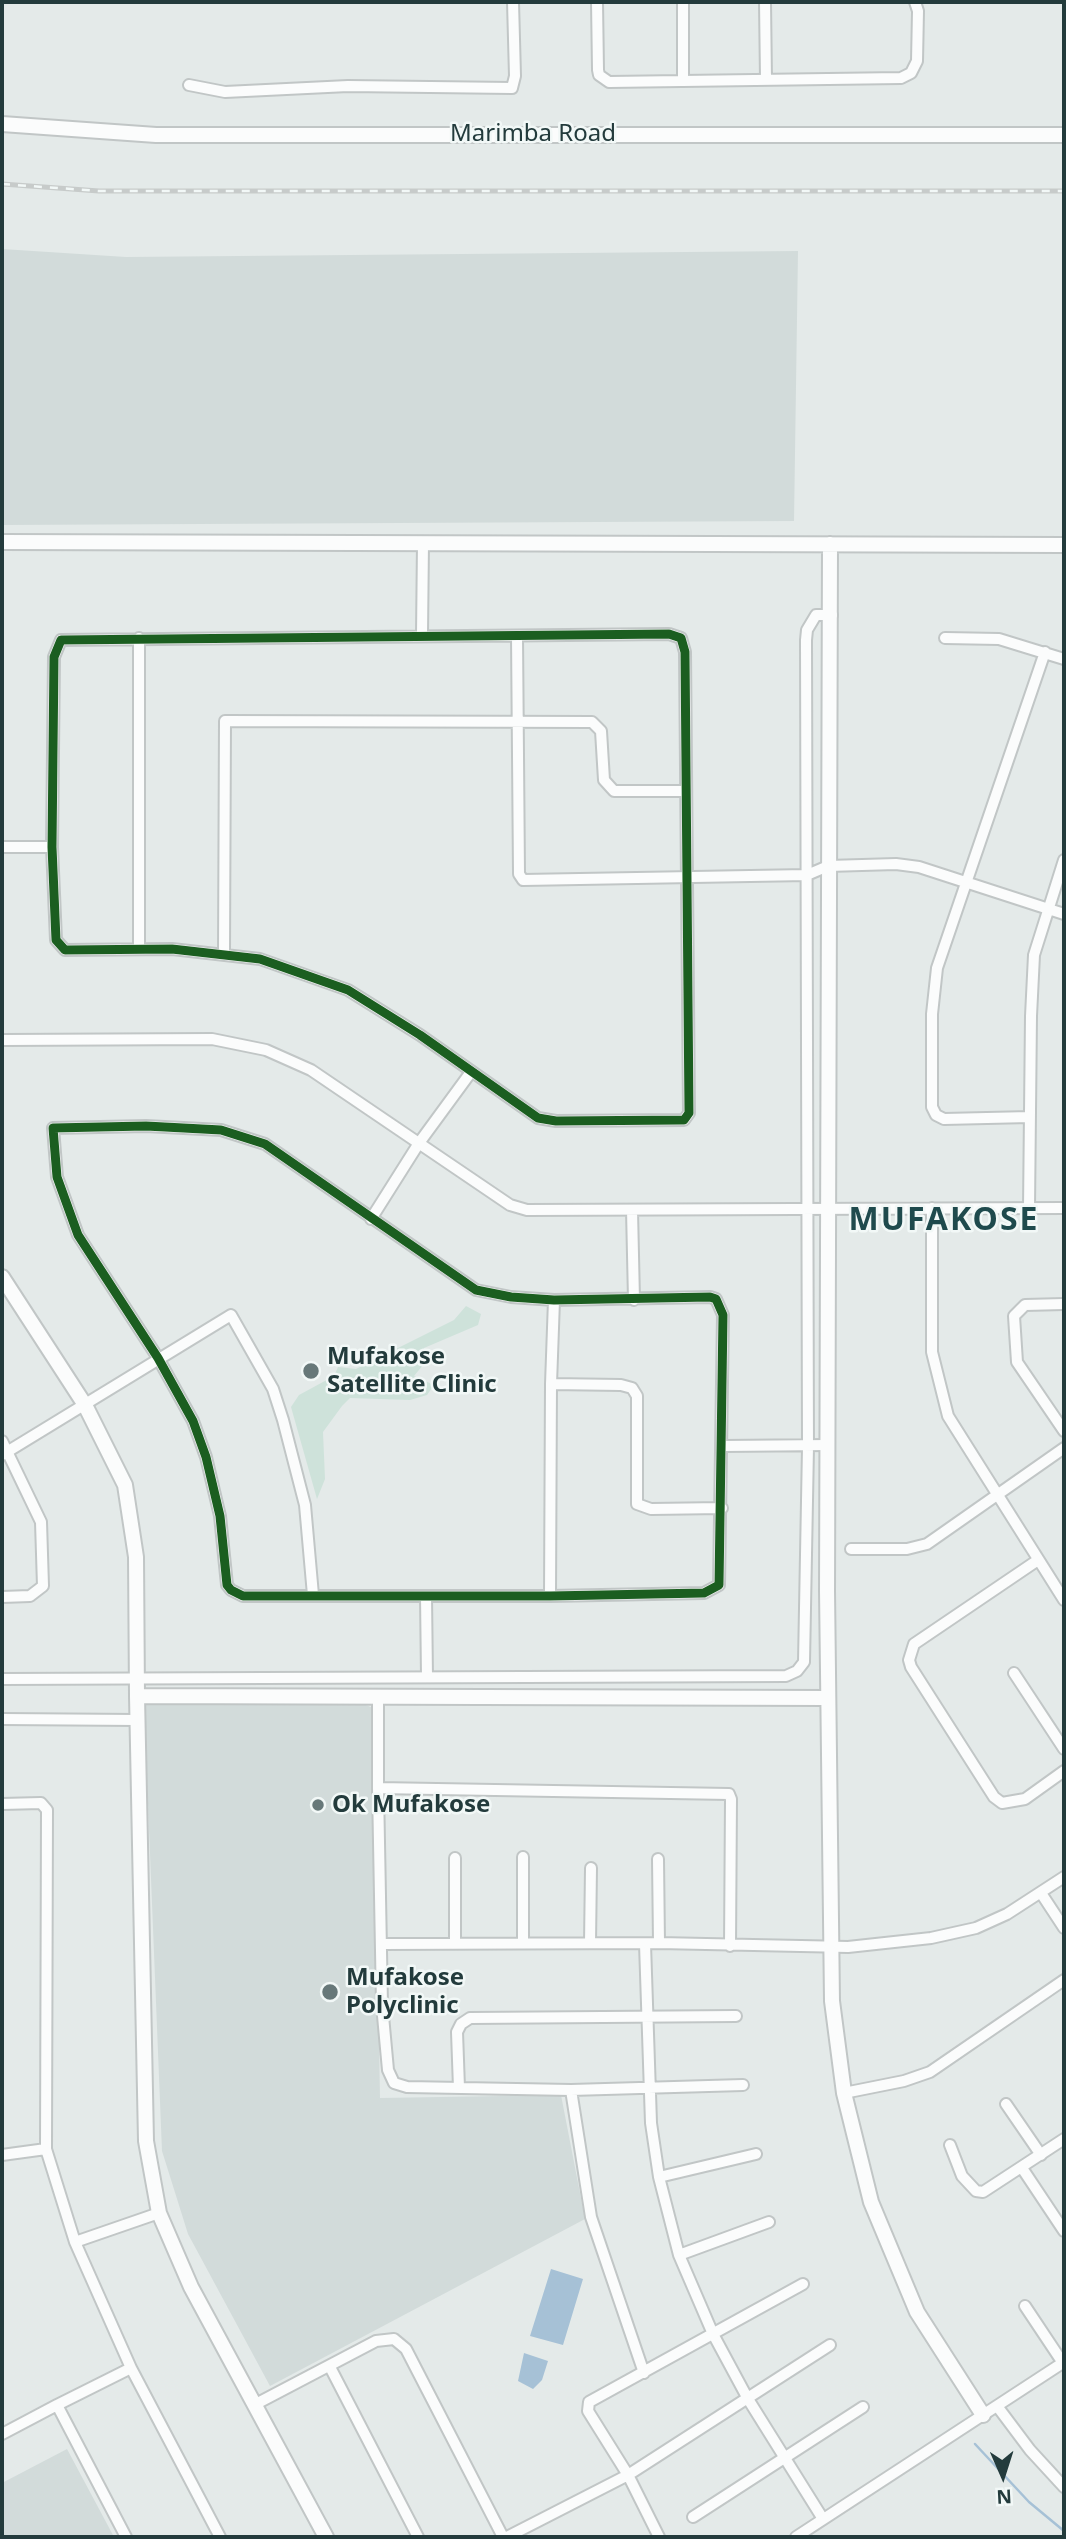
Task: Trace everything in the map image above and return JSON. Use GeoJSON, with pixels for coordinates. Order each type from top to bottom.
{"type":"FeatureCollection","features":[{"type":"Feature","properties":{"kind":"street"},"geometry":{"type":"LineString","coordinates":[[189,85],[225,92],[348,86],[512,88],[515,76],[513,2]]}},
{"type":"Feature","properties":{"kind":"street"},"geometry":{"type":"LineString","coordinates":[[597,2],[598,70],[608,82],[907,76],[917,61],[918,11],[915,2]]}},
{"type":"Feature","properties":{"kind":"street"},"geometry":{"type":"LineString","coordinates":[[683,2],[683,81]]}},
{"type":"Feature","properties":{"kind":"street"},"geometry":{"type":"LineString","coordinates":[[765,2],[766,80]]}},
{"type":"Feature","properties":{"kind":"street","name":"Marimba Road"},"geometry":{"type":"LineString","coordinates":[[2,124],[156,135],[1064,135]]}},
{"type":"Feature","properties":{"kind":"street"},"geometry":{"type":"LineString","coordinates":[[2,542],[1064,545]]}},
{"type":"Feature","properties":{"kind":"street"},"geometry":{"type":"LineString","coordinates":[[422,634],[423,543]]}},
{"type":"Feature","properties":{"kind":"street"},"geometry":{"type":"LineString","coordinates":[[830,544],[832,615],[828,866],[827,1698],[832,2001],[844,2092],[871,2202],[897,2269],[927,2329],[983,2416]]}},
{"type":"Feature","properties":{"kind":"street"},"geometry":{"type":"LineString","coordinates":[[2,1679],[786,1676],[797,1671],[804,1662],[808,1447],[807,630],[816,615],[832,615]]}},
{"type":"Feature","properties":{"kind":"street"},"geometry":{"type":"LineString","coordinates":[[422,634],[517,636],[670,634],[681,638],[685,652],[688,1118],[545,1120],[348,990],[271,962],[224,953],[139,948],[65,950],[59,944],[55,933],[52,847],[55,648],[67,638],[422,634]]}},
{"type":"Feature","properties":{"kind":"street"},"geometry":{"type":"LineString","coordinates":[[517,636],[520,878],[807,875],[828,866],[908,866],[1064,914]]}},
{"type":"Feature","properties":{"kind":"street"},"geometry":{"type":"LineString","coordinates":[[139,638],[139,948]]}},
{"type":"Feature","properties":{"kind":"street"},"geometry":{"type":"LineString","coordinates":[[945,638],[999,639],[1064,659]]}},
{"type":"Feature","properties":{"kind":"street"},"geometry":{"type":"LineString","coordinates":[[1030,1117],[944,1119],[936,1115],[932,1107],[932,1014],[937,968],[1045,652]]}},
{"type":"Feature","properties":{"kind":"street"},"geometry":{"type":"LineString","coordinates":[[224,953],[225,721],[592,722],[601,731],[604,780],[614,791],[686,792]]}},
{"type":"Feature","properties":{"kind":"street"},"geometry":{"type":"LineString","coordinates":[[2,847],[52,847]]}},
{"type":"Feature","properties":{"kind":"street"},"geometry":{"type":"LineString","coordinates":[[1029,1208],[1034,955],[1064,860]]}},
{"type":"Feature","properties":{"kind":"street"},"geometry":{"type":"LineString","coordinates":[[2,1040],[212,1039],[242,1043],[311,1070],[518,1209],[1064,1208]]}},
{"type":"Feature","properties":{"kind":"street"},"geometry":{"type":"LineString","coordinates":[[370,1219],[419,1143],[471,1072]]}},
{"type":"Feature","properties":{"kind":"street"},"geometry":{"type":"LineString","coordinates":[[188,1127],[244,1136],[293,1162],[370,1219],[476,1290],[510,1297],[554,1300],[710,1297],[720,1304],[723,1315],[723,1446],[721,1580],[716,1589],[704,1593],[550,1596],[243,1596],[227,1585],[220,1517],[194,1420],[74,1226],[57,1177],[53,1128],[188,1127]]}},
{"type":"Feature","properties":{"kind":"street"},"geometry":{"type":"LineString","coordinates":[[932,1208],[932,1352],[948,1416],[957,1435],[1064,1600]]}},
{"type":"Feature","properties":{"kind":"street"},"geometry":{"type":"LineString","coordinates":[[632,1210],[634,1300]]}},
{"type":"Feature","properties":{"kind":"street"},"geometry":{"type":"LineString","coordinates":[[2,1277],[85,1405],[125,1485],[132,1520],[136,1557],[136,1680],[146,2141],[159,2213],[191,2287],[326,2537]]}},
{"type":"Feature","properties":{"kind":"street"},"geometry":{"type":"LineString","coordinates":[[550,1596],[554,1300]]}},
{"type":"Feature","properties":{"kind":"street"},"geometry":{"type":"LineString","coordinates":[[1064,1304],[1025,1305],[1014,1316],[1017,1362],[1064,1431]]}},
{"type":"Feature","properties":{"kind":"street"},"geometry":{"type":"LineString","coordinates":[[2,1597],[30,1596],[43,1586],[41,1522],[4,1449],[85,1405],[231,1315],[272,1389],[283,1420],[305,1505],[313,1594]]}},
{"type":"Feature","properties":{"kind":"street"},"geometry":{"type":"LineString","coordinates":[[551,1384],[621,1385],[632,1388],[637,1396],[637,1504],[651,1509],[722,1508]]}},
{"type":"Feature","properties":{"kind":"street"},"geometry":{"type":"LineString","coordinates":[[723,1446],[829,1445]]}},
{"type":"Feature","properties":{"kind":"street"},"geometry":{"type":"LineString","coordinates":[[851,1549],[918,1547],[997,1496],[1064,1448]]}},
{"type":"Feature","properties":{"kind":"street"},"geometry":{"type":"LineString","coordinates":[[1038,1560],[914,1644],[909,1660],[994,1797],[1002,1803],[1025,1799],[1064,1771]]}},
{"type":"Feature","properties":{"kind":"street"},"geometry":{"type":"LineString","coordinates":[[426,1596],[427,1677]]}},
{"type":"Feature","properties":{"kind":"street"},"geometry":{"type":"LineString","coordinates":[[1014,1673],[1064,1749]]}},
{"type":"Feature","properties":{"kind":"street"},"geometry":{"type":"LineString","coordinates":[[137,1696],[827,1698]]}},
{"type":"Feature","properties":{"kind":"street"},"geometry":{"type":"LineString","coordinates":[[377,1697],[382,2006],[390,2078],[400,2087],[650,2090],[743,2085]]}},
{"type":"Feature","properties":{"kind":"street"},"geometry":{"type":"LineString","coordinates":[[2,1719],[137,1720]]}},
{"type":"Feature","properties":{"kind":"street"},"geometry":{"type":"LineString","coordinates":[[378,1788],[729,1794],[732,1799],[730,1947]]}},
{"type":"Feature","properties":{"kind":"street"},"geometry":{"type":"LineString","coordinates":[[2,1804],[41,1803],[47,1810],[46,2149],[75,2242],[131,2368],[220,2537]]}},
{"type":"Feature","properties":{"kind":"street"},"geometry":{"type":"LineString","coordinates":[[523,1857],[523,1942]]}},
{"type":"Feature","properties":{"kind":"street"},"geometry":{"type":"LineString","coordinates":[[455,1858],[455,1943]]}},
{"type":"Feature","properties":{"kind":"street"},"geometry":{"type":"LineString","coordinates":[[658,1859],[659,1943]]}},
{"type":"Feature","properties":{"kind":"street"},"geometry":{"type":"LineString","coordinates":[[590,1943],[591,1868]]}},
{"type":"Feature","properties":{"kind":"street"},"geometry":{"type":"LineString","coordinates":[[381,1944],[659,1943],[831,1948],[931,1938],[975,1928],[1007,1914],[1064,1877]]}},
{"type":"Feature","properties":{"kind":"street"},"geometry":{"type":"LineString","coordinates":[[1041,1893],[1064,1928]]}},
{"type":"Feature","properties":{"kind":"street"},"geometry":{"type":"LineString","coordinates":[[645,1944],[651,2123],[659,2177],[679,2255],[713,2334],[748,2399],[823,2519]]}},
{"type":"Feature","properties":{"kind":"street"},"geometry":{"type":"LineString","coordinates":[[844,2092],[904,2081],[930,2072],[1064,1980]]}},
{"type":"Feature","properties":{"kind":"street"},"geometry":{"type":"LineString","coordinates":[[459,2088],[457,2032],[461,2024],[470,2018],[736,2016]]}},
{"type":"Feature","properties":{"kind":"street"},"geometry":{"type":"LineString","coordinates":[[571,2090],[591,2217],[643,2373]]}},
{"type":"Feature","properties":{"kind":"street"},"geometry":{"type":"LineString","coordinates":[[1006,2104],[1041,2155]]}},
{"type":"Feature","properties":{"kind":"street"},"geometry":{"type":"LineString","coordinates":[[950,2145],[962,2176],[976,2191],[989,2189],[1064,2139]]}},
{"type":"Feature","properties":{"kind":"street"},"geometry":{"type":"LineString","coordinates":[[2,2155],[46,2149]]}},
{"type":"Feature","properties":{"kind":"street"},"geometry":{"type":"LineString","coordinates":[[659,2177],[756,2154]]}},
{"type":"Feature","properties":{"kind":"street"},"geometry":{"type":"LineString","coordinates":[[1022,2168],[1064,2231]]}},
{"type":"Feature","properties":{"kind":"street"},"geometry":{"type":"LineString","coordinates":[[75,2242],[159,2213]]}},
{"type":"Feature","properties":{"kind":"street"},"geometry":{"type":"LineString","coordinates":[[679,2255],[769,2221]]}},
{"type":"Feature","properties":{"kind":"street"},"geometry":{"type":"LineString","coordinates":[[659,2537],[588,2407],[591,2398],[643,2373],[803,2284]]}},
{"type":"Feature","properties":{"kind":"street"},"geometry":{"type":"LineString","coordinates":[[796,2537],[1064,2363],[1026,2306]]}},
{"type":"Feature","properties":{"kind":"street"},"geometry":{"type":"LineString","coordinates":[[254,2405],[376,2341],[394,2339],[401,2344],[505,2537],[628,2476],[830,2345]]}},
{"type":"Feature","properties":{"kind":"street"},"geometry":{"type":"LineString","coordinates":[[330,2367],[418,2537]]}},
{"type":"Feature","properties":{"kind":"street"},"geometry":{"type":"LineString","coordinates":[[2,2434],[131,2368]]}},
{"type":"Feature","properties":{"kind":"street"},"geometry":{"type":"LineString","coordinates":[[57,2405],[126,2537]]}},
{"type":"Feature","properties":{"kind":"street"},"geometry":{"type":"LineString","coordinates":[[997,2406],[1030,2450],[1064,2487]]}},
{"type":"Feature","properties":{"kind":"street"},"geometry":{"type":"LineString","coordinates":[[693,2517],[863,2407]]}},
{"type":"Feature","properties":{"kind":"shaded area"},"geometry":{"type":"Polygon","coordinates":[[[2,249],[126,257],[798,251],[794,521],[2,525],[2,249]]]}},
{"type":"Feature","properties":{"kind":"shaded area"},"geometry":{"type":"Polygon","coordinates":[[[144,1705],[366,1705],[373,1708],[380,2098],[561,2095],[585,2219],[270,2386],[188,2234],[162,2151],[144,1705]]]}},
{"type":"Feature","properties":{"kind":"shaded area"},"geometry":{"type":"Polygon","coordinates":[[[67,2449],[114,2537],[2,2537],[2,2483],[67,2449]]]}},
{"type":"Feature","properties":{"kind":"green space"},"geometry":{"type":"Polygon","coordinates":[[[466,1306],[481,1314],[478,1325],[424,1348],[423,1365],[414,1376],[434,1385],[427,1395],[410,1400],[350,1398],[342,1406],[323,1432],[325,1479],[317,1499],[291,1407],[299,1395],[334,1376],[338,1367],[356,1369],[454,1320],[466,1306]]]}},
{"type":"Feature","properties":{"kind":"water"},"geometry":{"type":"Polygon","coordinates":[[[551,2269],[583,2279],[563,2345],[530,2336],[551,2269]]]}},
{"type":"Feature","properties":{"kind":"water"},"geometry":{"type":"Polygon","coordinates":[[[524,2353],[548,2361],[542,2380],[533,2389],[518,2381],[524,2353]]]}},
{"type":"Feature","properties":{"kind":"waterway"},"geometry":{"type":"LineString","coordinates":[[975,2444],[1029,2502],[1064,2531]]}},
{"type":"Feature","properties":{"kind":"railway"},"geometry":{"type":"LineString","coordinates":[[2,184],[99,191],[1064,191]]}},
{"type":"Feature","properties":{"kind":"cycle path"},"geometry":{"type":"LineString","coordinates":[[669,634],[681,638],[685,652],[689,1113],[684,1120],[556,1121],[538,1118],[420,1035],[348,990],[260,959],[172,949],[65,950],[56,940],[52,847],[54,657],[61,640],[669,634]]}},
{"type":"Feature","properties":{"kind":"cycle path"},"geometry":{"type":"LineString","coordinates":[[146,1126],[221,1130],[265,1144],[476,1290],[511,1297],[554,1300],[716,1299],[723,1315],[719,1585],[704,1593],[550,1596],[243,1596],[231,1590],[227,1585],[220,1516],[206,1457],[193,1421],[158,1358],[78,1235],[57,1177],[53,1128],[146,1126]]}},
{"type":"Feature","properties":{"kind":"place","name":"Mufakose Satellite Clinic"},"geometry":{"type":"Point","coordinates":[311,1371]}},
{"type":"Feature","properties":{"kind":"place","name":"Ok Mufakose"},"geometry":{"type":"Point","coordinates":[318,1805]}},
{"type":"Feature","properties":{"kind":"place","name":"Mufakose Polyclinic"},"geometry":{"type":"Point","coordinates":[330,1992]}},
{"type":"Feature","properties":{"kind":"district","name":"MUFAKOSE"},"geometry":{"type":"Point","coordinates":[944,1221]}}]}
